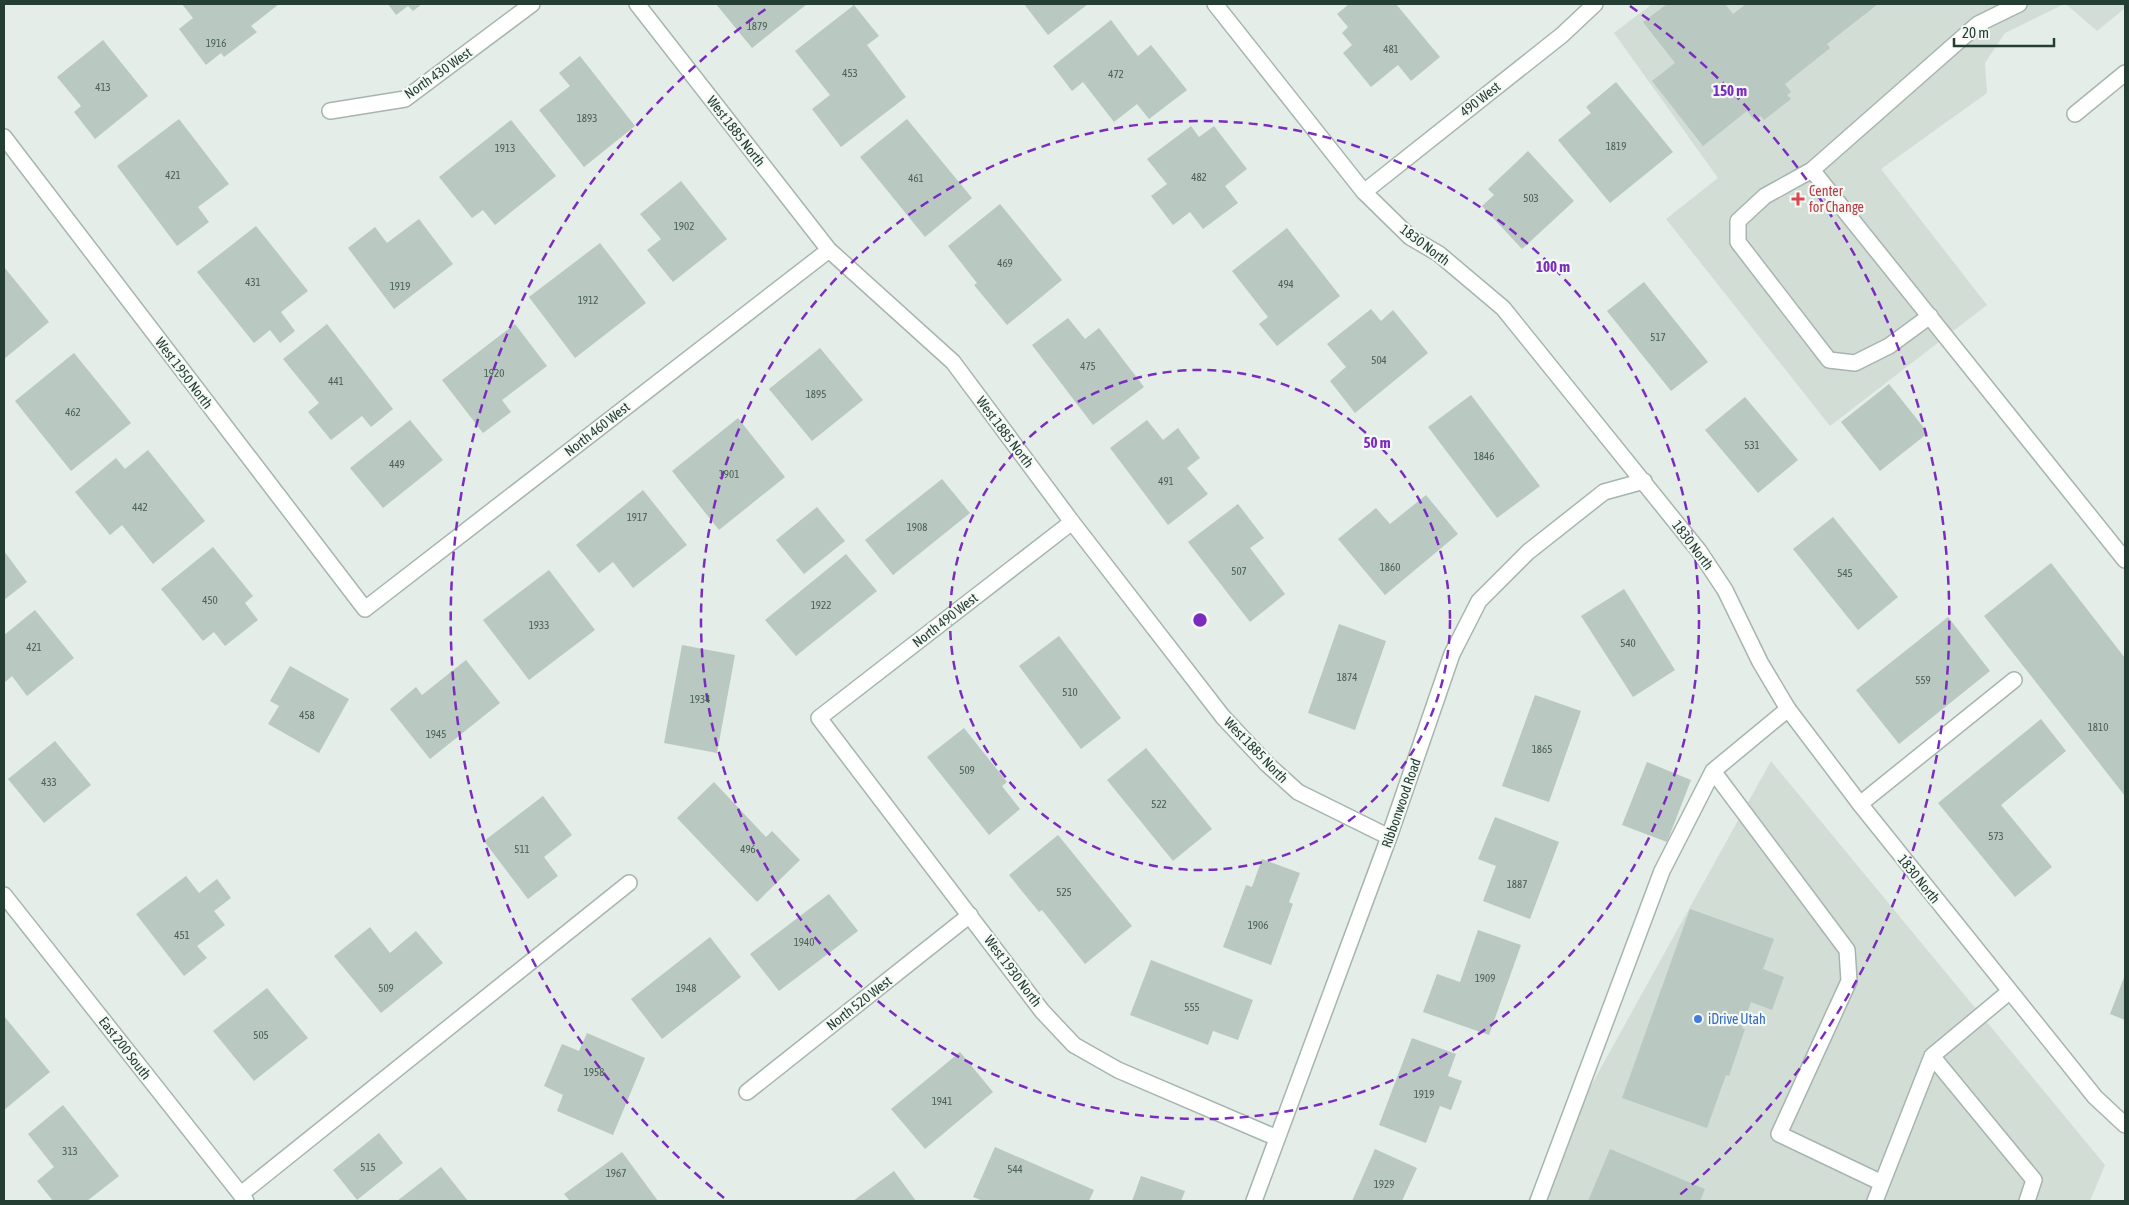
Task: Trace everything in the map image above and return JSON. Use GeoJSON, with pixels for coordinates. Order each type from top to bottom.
{"type":"FeatureCollection","features":[{"type":"Feature","properties":{"kind":"street","name":"North 430 West"},"geometry":{"type":"LineString","coordinates":[[330,111],[405,98],[532,4]]}},
{"type":"Feature","properties":{"kind":"street","name":"West 1885 North"},"geometry":{"type":"LineString","coordinates":[[637,4],[829,250],[954,362],[1072,522],[1223,717],[1267,764],[1298,792],[1389,837]]}},
{"type":"Feature","properties":{"kind":"street","name":"1830 North"},"geometry":{"type":"LineString","coordinates":[[1215,4],[1364,192],[1410,237],[1439,254],[1503,308],[1644,481],[1699,551],[1725,590],[1760,662],[1788,709],[1860,804],[2009,992],[2095,1097],[2125,1125]]}},
{"type":"Feature","properties":{"kind":"street","name":"490 West"},"geometry":{"type":"LineString","coordinates":[[1364,192],[1562,35],[1595,4]]}},
{"type":"Feature","properties":{"kind":"street"},"geometry":{"type":"LineString","coordinates":[[1930,316],[1889,346],[1855,363],[1829,360],[1738,242],[1738,221],[1764,196],[1812,170],[1978,24],[2018,4]]}},
{"type":"Feature","properties":{"kind":"street"},"geometry":{"type":"LineString","coordinates":[[2075,114],[2125,73]]}},
{"type":"Feature","properties":{"kind":"street","name":"West 1950 North"},"geometry":{"type":"LineString","coordinates":[[4,137],[365,609]]}},
{"type":"Feature","properties":{"kind":"street"},"geometry":{"type":"LineString","coordinates":[[1812,170],[2125,560]]}},
{"type":"Feature","properties":{"kind":"street","name":"North 460 West"},"geometry":{"type":"LineString","coordinates":[[365,609],[829,250]]}},
{"type":"Feature","properties":{"kind":"street","name":"Ribbonwood Road"},"geometry":{"type":"LineString","coordinates":[[1254,1201],[1389,837],[1452,654],[1479,601],[1528,552],[1604,492],[1644,481]]}},
{"type":"Feature","properties":{"kind":"street","name":"North 490 West"},"geometry":{"type":"LineString","coordinates":[[818,718],[1072,522]]}},
{"type":"Feature","properties":{"kind":"street"},"geometry":{"type":"LineString","coordinates":[[1860,804],[2014,680]]}},
{"type":"Feature","properties":{"kind":"street"},"geometry":{"type":"LineString","coordinates":[[1538,1201],[1662,871],[1713,771],[1788,709]]}},
{"type":"Feature","properties":{"kind":"street","name":"West 1930 North"},"geometry":{"type":"LineString","coordinates":[[818,718],[1042,1011],[1074,1045],[1118,1070],[1277,1138]]}},
{"type":"Feature","properties":{"kind":"street"},"geometry":{"type":"LineString","coordinates":[[1713,771],[1846,950],[1849,981],[1779,1134],[1882,1183]]}},
{"type":"Feature","properties":{"kind":"street"},"geometry":{"type":"LineString","coordinates":[[243,1198],[629,883]]}},
{"type":"Feature","properties":{"kind":"street","name":"East 200 South"},"geometry":{"type":"LineString","coordinates":[[4,895],[243,1198]]}},
{"type":"Feature","properties":{"kind":"street","name":"North 520 West"},"geometry":{"type":"LineString","coordinates":[[748,1092],[970,915]]}},
{"type":"Feature","properties":{"kind":"street"},"geometry":{"type":"LineString","coordinates":[[1875,1201],[1932,1056],[2009,992]]}},
{"type":"Feature","properties":{"kind":"street"},"geometry":{"type":"LineString","coordinates":[[1932,1056],[2034,1180],[2027,1201]]}},
{"type":"Feature","properties":{"kind":"shaded area","name":"Center for Change"},"geometry":{"type":"Polygon","coordinates":[[[1652,4],[2064,4],[2005,33],[1985,63],[1987,93],[1881,169],[1987,305],[1830,426],[1666,219],[1718,178],[1614,33],[1652,4]]]}},
{"type":"Feature","properties":{"kind":"shaded area"},"geometry":{"type":"Polygon","coordinates":[[[2066,4],[2125,4],[2125,8],[2097,31],[2066,4]]]}},
{"type":"Feature","properties":{"kind":"shaded area"},"geometry":{"type":"Polygon","coordinates":[[[1771,761],[2105,1165],[2090,1201],[1527,1201],[1771,761]]]}},
{"type":"Feature","properties":{"kind":"building"},"geometry":{"type":"Polygon","coordinates":[[[182,4],[279,4],[251,26],[257,32],[224,57],[221,53],[206,65],[179,29],[193,18],[182,4]]]}},
{"type":"Feature","properties":{"kind":"building"},"geometry":{"type":"Polygon","coordinates":[[[388,4],[422,4],[413,11],[408,6],[396,15],[388,4]]]}},
{"type":"Feature","properties":{"kind":"building"},"geometry":{"type":"Polygon","coordinates":[[[716,4],[807,4],[752,48],[716,4]]]}},
{"type":"Feature","properties":{"kind":"building"},"geometry":{"type":"Polygon","coordinates":[[[1024,4],[1088,4],[1048,35],[1024,4]]]}},
{"type":"Feature","properties":{"kind":"building"},"geometry":{"type":"Polygon","coordinates":[[[1349,4],[1396,4],[1440,57],[1411,81],[1398,65],[1371,87],[1343,53],[1352,45],[1342,33],[1348,27],[1337,14],[1349,4]]]}},
{"type":"Feature","properties":{"kind":"building"},"geometry":{"type":"Polygon","coordinates":[[[1667,4],[1725,4],[1733,14],[1746,4],[1878,4],[1827,44],[1830,48],[1785,84],[1791,92],[1787,95],[1791,99],[1764,120],[1761,116],[1754,120],[1747,111],[1703,146],[1652,81],[1675,63],[1643,22],[1667,4]]]}},
{"type":"Feature","properties":{"kind":"building"},"geometry":{"type":"Polygon","coordinates":[[[854,5],[879,36],[867,45],[906,97],[841,147],[812,109],[830,95],[795,51],[854,5]]]}},
{"type":"Feature","properties":{"kind":"building"},"geometry":{"type":"Polygon","coordinates":[[[1111,20],[1138,56],[1151,45],[1187,90],[1149,119],[1137,104],[1114,122],[1083,82],[1072,91],[1053,66],[1111,20]]]}},
{"type":"Feature","properties":{"kind":"building"},"geometry":{"type":"Polygon","coordinates":[[[103,40],[148,96],[95,139],[74,112],[81,106],[57,77],[103,40]]]}},
{"type":"Feature","properties":{"kind":"building"},"geometry":{"type":"Polygon","coordinates":[[[580,56],[635,126],[584,167],[539,110],[570,86],[559,73],[580,56]]]}},
{"type":"Feature","properties":{"kind":"building"},"geometry":{"type":"Polygon","coordinates":[[[1616,82],[1673,152],[1610,203],[1558,140],[1591,113],[1586,107],[1616,82]]]}},
{"type":"Feature","properties":{"kind":"building"},"geometry":{"type":"Polygon","coordinates":[[[179,119],[229,184],[198,207],[209,222],[177,246],[117,166],[179,119]]]}},
{"type":"Feature","properties":{"kind":"building"},"geometry":{"type":"Polygon","coordinates":[[[907,119],[972,198],[925,237],[860,157],[907,119]]]}},
{"type":"Feature","properties":{"kind":"building"},"geometry":{"type":"Polygon","coordinates":[[[511,120],[556,176],[495,225],[483,210],[472,218],[439,177],[511,120]]]}},
{"type":"Feature","properties":{"kind":"building"},"geometry":{"type":"Polygon","coordinates":[[[1191,126],[1199,137],[1214,126],[1247,169],[1225,186],[1238,203],[1203,229],[1190,212],[1173,225],[1151,196],[1167,184],[1147,159],[1191,126]]]}},
{"type":"Feature","properties":{"kind":"building"},"geometry":{"type":"Polygon","coordinates":[[[1528,151],[1574,201],[1522,249],[1482,206],[1494,195],[1488,189],[1528,151]]]}},
{"type":"Feature","properties":{"kind":"building"},"geometry":{"type":"Polygon","coordinates":[[[681,181],[727,239],[673,282],[647,250],[661,239],[640,214],[681,181]]]}},
{"type":"Feature","properties":{"kind":"building"},"geometry":{"type":"Polygon","coordinates":[[[1000,204],[1062,280],[1007,325],[974,285],[977,283],[948,246],[1000,204]]]}},
{"type":"Feature","properties":{"kind":"building"},"geometry":{"type":"Polygon","coordinates":[[[419,219],[453,264],[394,309],[348,248],[375,227],[387,243],[419,219]]]}},
{"type":"Feature","properties":{"kind":"building"},"geometry":{"type":"Polygon","coordinates":[[[256,226],[308,291],[281,312],[295,331],[280,343],[270,330],[254,343],[197,272],[256,226]]]}},
{"type":"Feature","properties":{"kind":"building"},"geometry":{"type":"Polygon","coordinates":[[[1287,228],[1340,296],[1277,346],[1259,324],[1268,317],[1232,271],[1287,228]]]}},
{"type":"Feature","properties":{"kind":"building"},"geometry":{"type":"Polygon","coordinates":[[[600,243],[646,303],[575,358],[529,297],[600,243]]]}},
{"type":"Feature","properties":{"kind":"building"},"geometry":{"type":"Polygon","coordinates":[[[4,267],[49,322],[4,359],[4,267]]]}},
{"type":"Feature","properties":{"kind":"building"},"geometry":{"type":"Polygon","coordinates":[[[1644,282],[1708,362],[1671,391],[1607,311],[1644,282]]]}},
{"type":"Feature","properties":{"kind":"building"},"geometry":{"type":"Polygon","coordinates":[[[1371,309],[1381,321],[1393,310],[1428,353],[1355,413],[1330,381],[1346,367],[1327,344],[1371,309]]]}},
{"type":"Feature","properties":{"kind":"building"},"geometry":{"type":"Polygon","coordinates":[[[1068,318],[1085,339],[1099,328],[1144,387],[1093,425],[1032,345],[1068,318]]]}},
{"type":"Feature","properties":{"kind":"building"},"geometry":{"type":"Polygon","coordinates":[[[327,324],[393,409],[371,427],[362,416],[331,440],[308,412],[319,403],[283,359],[327,324]]]}},
{"type":"Feature","properties":{"kind":"building"},"geometry":{"type":"Polygon","coordinates":[[[515,324],[547,366],[502,400],[511,412],[483,433],[442,380],[515,324]]]}},
{"type":"Feature","properties":{"kind":"building"},"geometry":{"type":"Polygon","coordinates":[[[820,348],[863,400],[812,441],[769,389],[820,348]]]}},
{"type":"Feature","properties":{"kind":"building"},"geometry":{"type":"Polygon","coordinates":[[[74,353],[131,423],[71,471],[15,401],[74,353]]]}},
{"type":"Feature","properties":{"kind":"building"},"geometry":{"type":"Polygon","coordinates":[[[1889,384],[1928,433],[1880,471],[1841,422],[1889,384]]]}},
{"type":"Feature","properties":{"kind":"building"},"geometry":{"type":"Polygon","coordinates":[[[1471,395],[1540,486],[1497,518],[1428,427],[1471,395]]]}},
{"type":"Feature","properties":{"kind":"building"},"geometry":{"type":"Polygon","coordinates":[[[1745,397],[1798,460],[1758,493],[1705,430],[1745,397]]]}},
{"type":"Feature","properties":{"kind":"building"},"geometry":{"type":"Polygon","coordinates":[[[738,418],[785,477],[719,530],[672,471],[738,418]]]}},
{"type":"Feature","properties":{"kind":"building"},"geometry":{"type":"Polygon","coordinates":[[[410,420],[443,460],[383,508],[350,468],[410,420]]]}},
{"type":"Feature","properties":{"kind":"building"},"geometry":{"type":"Polygon","coordinates":[[[1147,420],[1163,440],[1178,428],[1200,458],[1187,468],[1208,494],[1168,525],[1110,448],[1147,420]]]}},
{"type":"Feature","properties":{"kind":"building"},"geometry":{"type":"Polygon","coordinates":[[[148,450],[205,521],[153,564],[122,525],[110,535],[75,492],[116,458],[125,469],[148,450]]]}},
{"type":"Feature","properties":{"kind":"building"},"geometry":{"type":"Polygon","coordinates":[[[942,479],[970,513],[893,575],[865,540],[942,479]]]}},
{"type":"Feature","properties":{"kind":"building"},"geometry":{"type":"Polygon","coordinates":[[[643,490],[687,545],[633,588],[613,562],[599,573],[576,545],[643,490]]]}},
{"type":"Feature","properties":{"kind":"building"},"geometry":{"type":"Polygon","coordinates":[[[1426,495],[1458,534],[1385,595],[1338,539],[1376,508],[1390,524],[1426,495]]]}},
{"type":"Feature","properties":{"kind":"building"},"geometry":{"type":"Polygon","coordinates":[[[1238,504],[1264,538],[1250,548],[1285,594],[1250,622],[1188,542],[1238,504]]]}},
{"type":"Feature","properties":{"kind":"building"},"geometry":{"type":"Polygon","coordinates":[[[817,507],[845,541],[804,574],[776,540],[817,507]]]}},
{"type":"Feature","properties":{"kind":"building"},"geometry":{"type":"Polygon","coordinates":[[[1833,517],[1898,597],[1858,630],[1793,549],[1833,517]]]}},
{"type":"Feature","properties":{"kind":"building"},"geometry":{"type":"Polygon","coordinates":[[[213,547],[253,596],[245,603],[258,620],[225,646],[214,632],[203,641],[161,589],[213,547]]]}},
{"type":"Feature","properties":{"kind":"building"},"geometry":{"type":"Polygon","coordinates":[[[4,551],[27,582],[4,600],[4,551]]]}},
{"type":"Feature","properties":{"kind":"building"},"geometry":{"type":"Polygon","coordinates":[[[846,554],[877,591],[796,656],[765,620],[846,554]]]}},
{"type":"Feature","properties":{"kind":"building"},"geometry":{"type":"Polygon","coordinates":[[[2051,563],[2125,658],[2125,796],[1984,616],[2051,563]]]}},
{"type":"Feature","properties":{"kind":"building"},"geometry":{"type":"Polygon","coordinates":[[[549,570],[595,630],[529,680],[483,620],[549,570]]]}},
{"type":"Feature","properties":{"kind":"building"},"geometry":{"type":"Polygon","coordinates":[[[1624,589],[1675,670],[1633,697],[1581,616],[1624,589]]]}},
{"type":"Feature","properties":{"kind":"building"},"geometry":{"type":"Polygon","coordinates":[[[35,610],[74,658],[27,696],[12,676],[4,683],[4,635],[35,610]]]}},
{"type":"Feature","properties":{"kind":"building"},"geometry":{"type":"Polygon","coordinates":[[[1948,617],[1990,671],[1899,744],[1856,690],[1948,617]]]}},
{"type":"Feature","properties":{"kind":"building"},"geometry":{"type":"Polygon","coordinates":[[[1339,624],[1386,641],[1355,730],[1308,713],[1339,624]]]}},
{"type":"Feature","properties":{"kind":"building"},"geometry":{"type":"Polygon","coordinates":[[[1059,636],[1121,718],[1081,749],[1019,666],[1059,636]]]}},
{"type":"Feature","properties":{"kind":"building"},"geometry":{"type":"Polygon","coordinates":[[[682,645],[735,655],[717,753],[664,743],[682,645]]]}},
{"type":"Feature","properties":{"kind":"building"},"geometry":{"type":"Polygon","coordinates":[[[466,660],[500,703],[430,759],[390,709],[416,687],[422,695],[466,660]]]}},
{"type":"Feature","properties":{"kind":"building"},"geometry":{"type":"Polygon","coordinates":[[[290,666],[349,699],[319,753],[268,724],[279,706],[270,701],[290,666]]]}},
{"type":"Feature","properties":{"kind":"building"},"geometry":{"type":"Polygon","coordinates":[[[1535,695],[1581,711],[1549,802],[1502,786],[1535,695]]]}},
{"type":"Feature","properties":{"kind":"building"},"geometry":{"type":"Polygon","coordinates":[[[2041,719],[2066,751],[2001,805],[2052,867],[2015,897],[1938,803],[2041,719]]]}},
{"type":"Feature","properties":{"kind":"building"},"geometry":{"type":"Polygon","coordinates":[[[964,728],[1007,782],[1002,786],[1020,809],[989,835],[927,757],[964,728]]]}},
{"type":"Feature","properties":{"kind":"building"},"geometry":{"type":"Polygon","coordinates":[[[55,741],[91,785],[44,823],[8,779],[55,741]]]}},
{"type":"Feature","properties":{"kind":"building"},"geometry":{"type":"Polygon","coordinates":[[[1146,748],[1212,829],[1173,861],[1107,780],[1146,748]]]}},
{"type":"Feature","properties":{"kind":"building"},"geometry":{"type":"Polygon","coordinates":[[[1647,762],[1691,780],[1667,842],[1622,825],[1647,762]]]}},
{"type":"Feature","properties":{"kind":"building"},"geometry":{"type":"Polygon","coordinates":[[[714,782],[766,837],[772,831],[800,860],[757,902],[677,818],[714,782]]]}},
{"type":"Feature","properties":{"kind":"building"},"geometry":{"type":"Polygon","coordinates":[[[543,796],[572,835],[544,857],[558,876],[528,899],[484,841],[543,796]]]}},
{"type":"Feature","properties":{"kind":"building"},"geometry":{"type":"Polygon","coordinates":[[[1495,817],[1559,842],[1530,919],[1483,901],[1496,866],[1478,859],[1495,817]]]}},
{"type":"Feature","properties":{"kind":"building"},"geometry":{"type":"Polygon","coordinates":[[[1058,835],[1132,926],[1085,964],[1042,910],[1039,912],[1009,875],[1058,835]]]}},
{"type":"Feature","properties":{"kind":"building"},"geometry":{"type":"Polygon","coordinates":[[[1262,859],[1300,873],[1289,902],[1293,904],[1271,965],[1223,947],[1246,885],[1252,887],[1262,859]]]}},
{"type":"Feature","properties":{"kind":"building"},"geometry":{"type":"Polygon","coordinates":[[[186,876],[199,893],[217,879],[231,898],[214,911],[225,925],[197,946],[207,958],[184,976],[136,914],[186,876]]]}},
{"type":"Feature","properties":{"kind":"building"},"geometry":{"type":"Polygon","coordinates":[[[829,894],[858,931],[779,991],[750,954],[829,894]]]}},
{"type":"Feature","properties":{"kind":"building","name":"iDrive Utah"},"geometry":{"type":"Polygon","coordinates":[[[1690,909],[1774,939],[1763,969],[1784,977],[1772,1010],[1751,1002],[1742,1028],[1745,1029],[1729,1076],[1726,1075],[1707,1128],[1622,1098],[1690,909]]]}},
{"type":"Feature","properties":{"kind":"building"},"geometry":{"type":"Polygon","coordinates":[[[370,927],[390,953],[416,931],[443,963],[381,1013],[334,956],[370,927]]]}},
{"type":"Feature","properties":{"kind":"building"},"geometry":{"type":"Polygon","coordinates":[[[1478,930],[1521,945],[1489,1035],[1423,1012],[1437,974],[1460,982],[1478,930]]]}},
{"type":"Feature","properties":{"kind":"building"},"geometry":{"type":"Polygon","coordinates":[[[710,937],[741,977],[662,1039],[631,999],[710,937]]]}},
{"type":"Feature","properties":{"kind":"building"},"geometry":{"type":"Polygon","coordinates":[[[1151,960],[1253,1000],[1238,1040],[1213,1031],[1208,1045],[1130,1015],[1151,960]]]}},
{"type":"Feature","properties":{"kind":"building"},"geometry":{"type":"Polygon","coordinates":[[[2125,975],[2125,1020],[2110,1014],[2125,975]]]}},
{"type":"Feature","properties":{"kind":"building"},"geometry":{"type":"Polygon","coordinates":[[[267,988],[308,1038],[254,1081],[213,1031],[267,988]]]}},
{"type":"Feature","properties":{"kind":"building"},"geometry":{"type":"Polygon","coordinates":[[[4,1016],[50,1072],[4,1110],[4,1016]]]}},
{"type":"Feature","properties":{"kind":"building"},"geometry":{"type":"Polygon","coordinates":[[[587,1033],[645,1058],[613,1135],[557,1111],[563,1095],[544,1086],[562,1044],[579,1051],[587,1033]]]}},
{"type":"Feature","properties":{"kind":"building"},"geometry":{"type":"Polygon","coordinates":[[[1412,1038],[1456,1054],[1448,1076],[1462,1081],[1451,1110],[1440,1106],[1426,1143],[1379,1125],[1412,1038]]]}},
{"type":"Feature","properties":{"kind":"building"},"geometry":{"type":"Polygon","coordinates":[[[960,1052],[993,1092],[925,1149],[891,1109],[960,1052]]]}},
{"type":"Feature","properties":{"kind":"building"},"geometry":{"type":"Polygon","coordinates":[[[63,1105],[119,1176],[87,1201],[53,1201],[37,1181],[54,1167],[28,1134],[63,1105]]]}},
{"type":"Feature","properties":{"kind":"building"},"geometry":{"type":"Polygon","coordinates":[[[379,1133],[403,1163],[357,1200],[333,1170],[379,1133]]]}},
{"type":"Feature","properties":{"kind":"building"},"geometry":{"type":"Polygon","coordinates":[[[995,1147],[1094,1190],[1089,1201],[983,1201],[973,1197],[995,1147]]]}},
{"type":"Feature","properties":{"kind":"building"},"geometry":{"type":"Polygon","coordinates":[[[1375,1149],[1417,1168],[1402,1201],[1352,1201],[1375,1149]]]}},
{"type":"Feature","properties":{"kind":"building"},"geometry":{"type":"Polygon","coordinates":[[[1610,1149],[1705,1189],[1700,1201],[1588,1201],[1610,1149]]]}},
{"type":"Feature","properties":{"kind":"building"},"geometry":{"type":"Polygon","coordinates":[[[622,1152],[658,1201],[570,1201],[564,1194],[622,1152]]]}},
{"type":"Feature","properties":{"kind":"building"},"geometry":{"type":"Polygon","coordinates":[[[441,1167],[468,1201],[397,1201],[441,1167]]]}},
{"type":"Feature","properties":{"kind":"building"},"geometry":{"type":"Polygon","coordinates":[[[894,1171],[916,1201],[853,1201],[894,1171]]]}},
{"type":"Feature","properties":{"kind":"building"},"geometry":{"type":"Polygon","coordinates":[[[1141,1176],[1185,1191],[1181,1201],[1132,1201],[1141,1176]]]}},
{"type":"Feature","properties":{"kind":"place","name":"Center for Change"},"geometry":{"type":"Point","coordinates":[1798,199]}},
{"type":"Feature","properties":{"kind":"place","name":"iDrive Utah"},"geometry":{"type":"Point","coordinates":[1698,1019]}}]}
